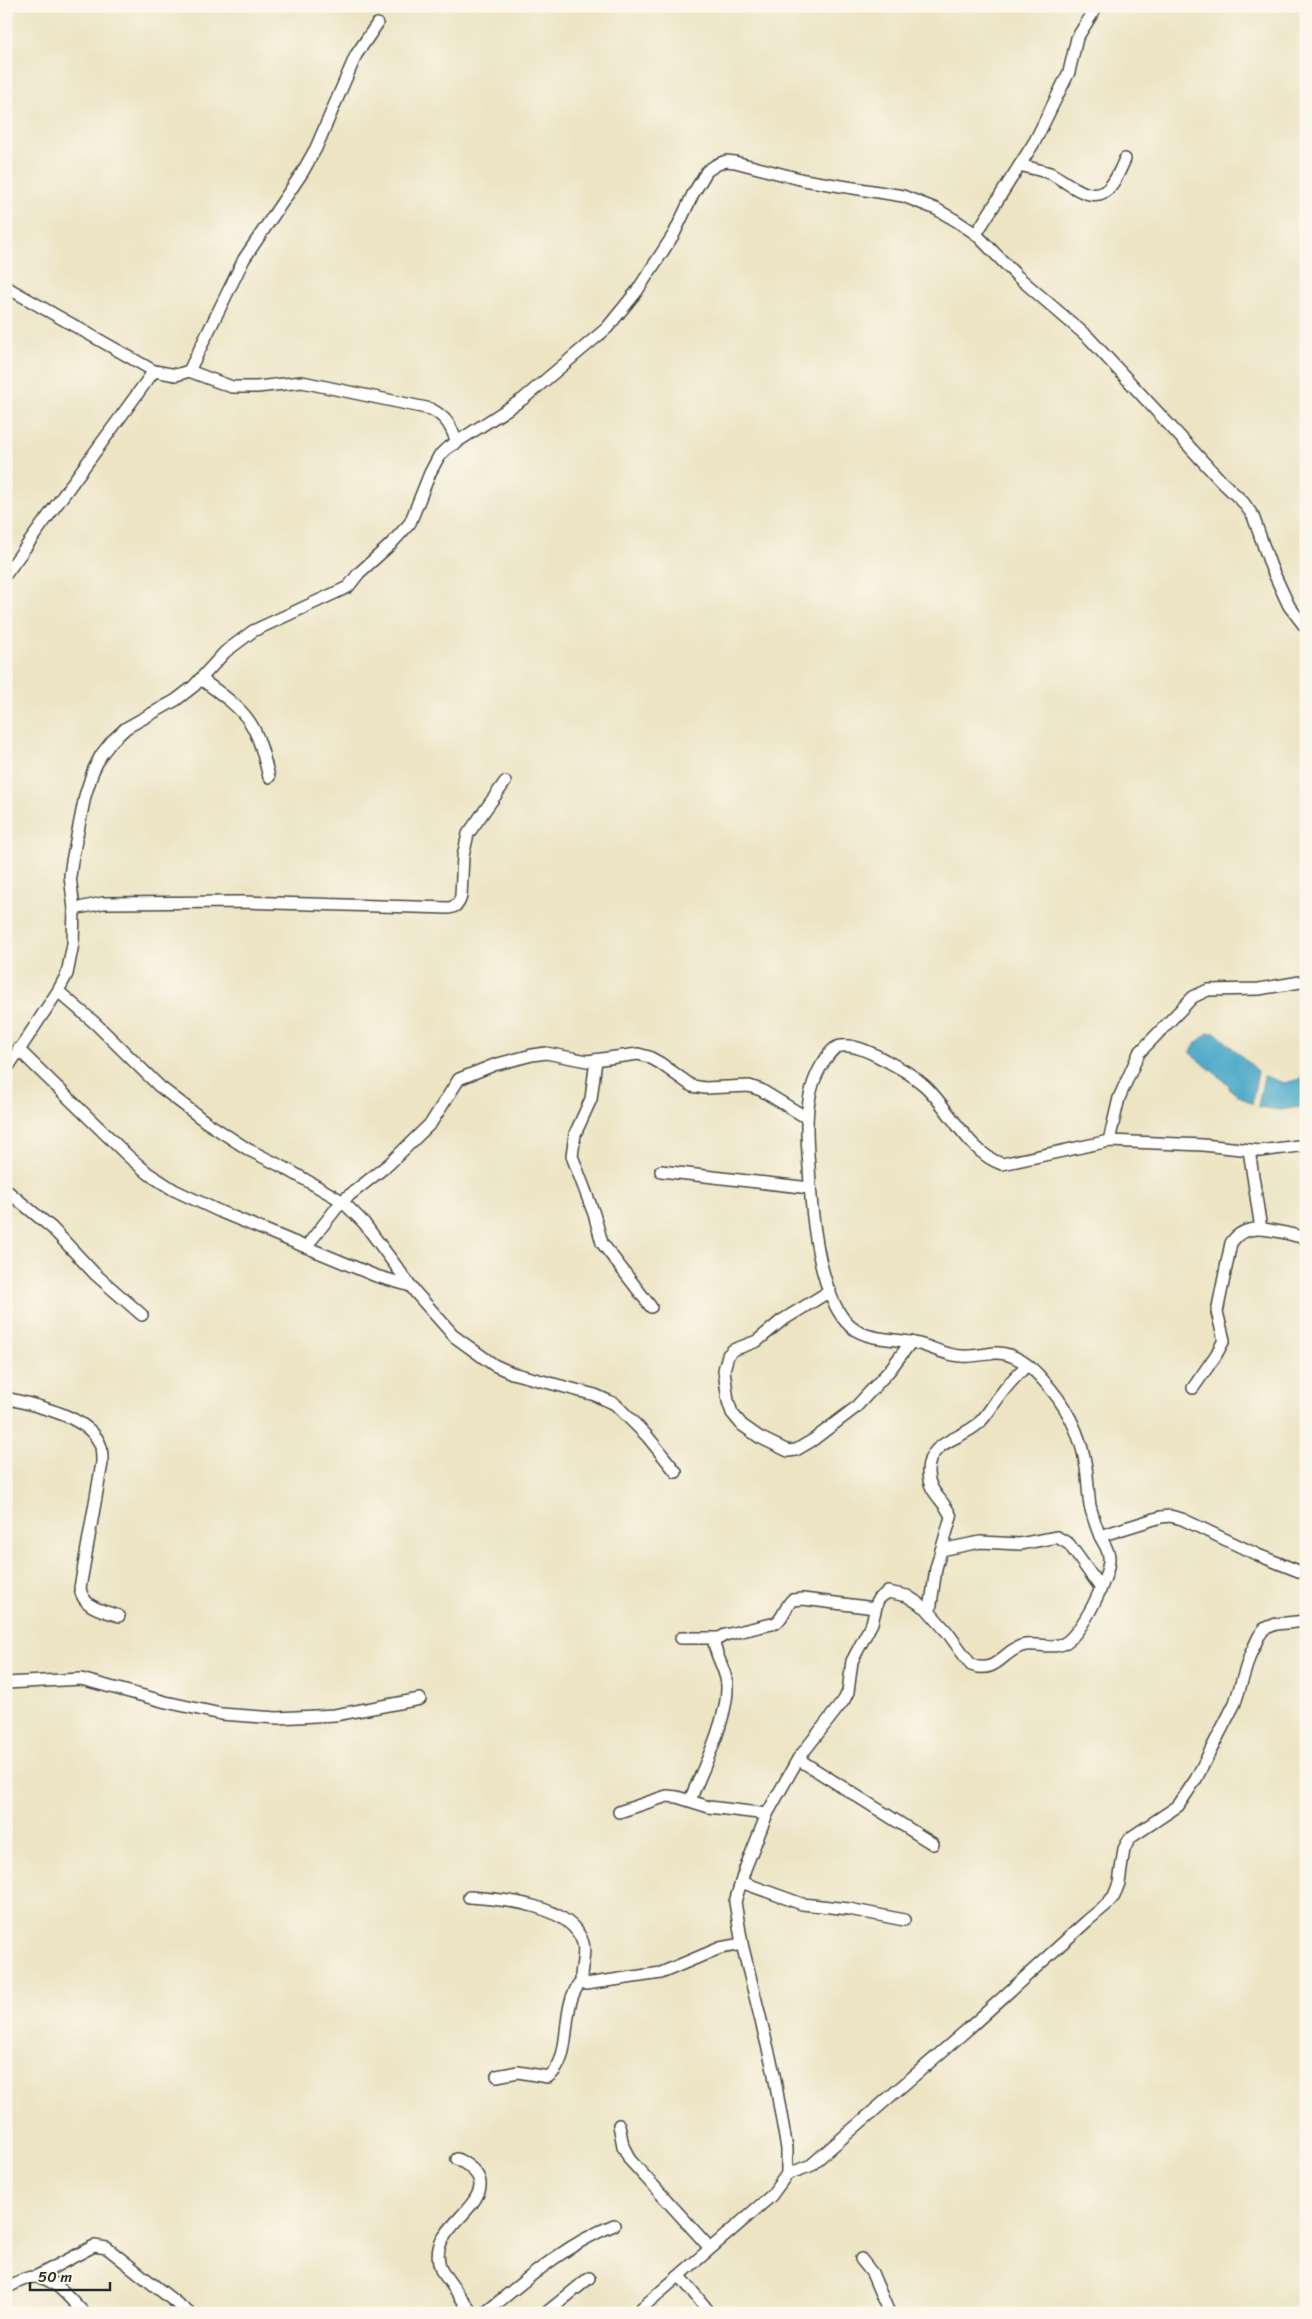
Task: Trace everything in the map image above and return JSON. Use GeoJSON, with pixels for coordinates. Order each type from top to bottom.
{"type":"FeatureCollection","features":[{"type":"Feature","properties":{"kind":"street"},"geometry":{"type":"LineString","coordinates":[[976,234],[1035,141],[1052,103],[1063,87],[1069,72],[1077,38],[1094,11]]}},
{"type":"Feature","properties":{"kind":"street"},"geometry":{"type":"LineString","coordinates":[[189,371],[244,259],[302,173],[316,148],[356,55],[377,24]]}},
{"type":"Feature","properties":{"kind":"street"},"geometry":{"type":"LineString","coordinates":[[1020,165],[1050,173],[1082,191],[1098,195],[1106,192],[1125,159]]}},
{"type":"Feature","properties":{"kind":"street"},"geometry":{"type":"LineString","coordinates":[[6,1070],[18,1049],[58,991],[67,974],[71,959],[74,909],[70,876],[72,861],[85,796],[101,755],[112,741],[126,728],[176,700],[201,679],[225,652],[253,631],[348,587],[359,573],[390,545],[410,523],[435,465],[446,449],[523,399],[607,328],[637,291],[674,234],[693,194],[707,171],[726,161],[804,180],[903,196],[936,209],[976,234],[1017,276],[1089,338],[1243,502],[1253,516],[1267,558],[1289,606],[1306,628]]}},
{"type":"Feature","properties":{"kind":"street"},"geometry":{"type":"LineString","coordinates":[[6,287],[154,371],[176,375],[189,371],[232,387],[257,387],[302,382],[431,409],[444,416],[450,424],[457,443]]}},
{"type":"Feature","properties":{"kind":"street"},"geometry":{"type":"LineString","coordinates":[[6,574],[154,371]]}},
{"type":"Feature","properties":{"kind":"street"},"geometry":{"type":"LineString","coordinates":[[201,679],[225,696],[249,720],[261,747],[268,777]]}},
{"type":"Feature","properties":{"kind":"street"},"geometry":{"type":"LineString","coordinates":[[74,909],[103,903],[240,902],[455,907],[460,902],[463,856],[468,834],[474,822],[504,782]]}},
{"type":"Feature","properties":{"kind":"street"},"geometry":{"type":"LineString","coordinates":[[1109,1141],[1119,1098],[1138,1053],[1193,997],[1208,990],[1259,988],[1306,981]]}},
{"type":"Feature","properties":{"kind":"street"},"geometry":{"type":"LineString","coordinates":[[58,991],[96,1024],[159,1086],[206,1122],[249,1150],[285,1168],[342,1202],[364,1223],[411,1286],[455,1337],[494,1365],[530,1379],[595,1395],[615,1404],[647,1436],[676,1472]]}},
{"type":"Feature","properties":{"kind":"street"},"geometry":{"type":"LineString","coordinates":[[636,2313],[772,2196],[787,2174],[787,2150],[773,2069],[742,1944],[735,1902],[767,1814],[798,1759],[844,1700],[848,1692],[852,1661],[872,1623],[875,1608],[883,1594],[895,1592],[907,1596],[930,1611],[971,1665],[984,1668],[1001,1661],[1022,1645],[1054,1646],[1071,1639],[1080,1628],[1107,1571],[1109,1555],[1100,1536],[1090,1504],[1086,1465],[1074,1426],[1046,1382],[1027,1365],[1006,1354],[999,1352],[962,1356],[949,1355],[911,1342],[861,1333],[846,1322],[830,1291],[820,1258],[810,1188],[807,1118],[809,1096],[823,1063],[837,1047],[846,1045],[875,1054],[907,1071],[926,1087],[965,1134],[995,1162],[1002,1164],[1014,1163],[1109,1141],[1203,1145],[1270,1151],[1306,1145]]}},
{"type":"Feature","properties":{"kind":"street"},"geometry":{"type":"LineString","coordinates":[[18,1049],[128,1156],[149,1174],[174,1190],[221,1212],[376,1276],[411,1286]]}},
{"type":"Feature","properties":{"kind":"street"},"geometry":{"type":"LineString","coordinates":[[306,1247],[342,1202],[389,1164],[432,1123],[459,1079],[469,1073],[522,1057],[546,1053],[574,1060],[596,1060],[638,1054],[649,1057],[692,1086],[705,1088],[749,1086],[761,1090],[807,1118]]}},
{"type":"Feature","properties":{"kind":"street"},"geometry":{"type":"LineString","coordinates":[[596,1060],[591,1099],[576,1134],[572,1156],[594,1214],[602,1243],[651,1307]]}},
{"type":"Feature","properties":{"kind":"street"},"geometry":{"type":"LineString","coordinates":[[1249,1150],[1261,1229]]}},
{"type":"Feature","properties":{"kind":"street"},"geometry":{"type":"LineString","coordinates":[[661,1171],[810,1188]]}},
{"type":"Feature","properties":{"kind":"street"},"geometry":{"type":"LineString","coordinates":[[6,1190],[52,1228],[95,1274],[142,1315]]}},
{"type":"Feature","properties":{"kind":"street"},"geometry":{"type":"LineString","coordinates":[[1193,1388],[1224,1340],[1217,1312],[1231,1243],[1240,1232],[1249,1228],[1306,1238]]}},
{"type":"Feature","properties":{"kind":"street"},"geometry":{"type":"LineString","coordinates":[[830,1291],[782,1321],[757,1342],[733,1350],[728,1355],[724,1370],[728,1401],[732,1413],[742,1425],[759,1437],[788,1451],[796,1450],[813,1440],[855,1408],[889,1371],[911,1342]]}},
{"type":"Feature","properties":{"kind":"street"},"geometry":{"type":"LineString","coordinates":[[930,1611],[941,1550],[951,1517],[932,1490],[928,1473],[934,1452],[942,1444],[980,1422],[1003,1391],[1027,1365]]}},
{"type":"Feature","properties":{"kind":"street"},"geometry":{"type":"LineString","coordinates":[[6,1398],[54,1411],[78,1423],[93,1433],[101,1447],[102,1463],[80,1588],[81,1598],[90,1606],[119,1616]]}},
{"type":"Feature","properties":{"kind":"street"},"geometry":{"type":"LineString","coordinates":[[1100,1536],[1170,1516],[1182,1519],[1258,1555],[1306,1574]]}},
{"type":"Feature","properties":{"kind":"street"},"geometry":{"type":"LineString","coordinates":[[941,1550],[973,1542],[1020,1544],[1057,1537],[1069,1544],[1100,1587]]}},
{"type":"Feature","properties":{"kind":"street"},"geometry":{"type":"LineString","coordinates":[[681,1638],[718,1638],[776,1623],[781,1619],[787,1605],[792,1600],[875,1608]]}},
{"type":"Feature","properties":{"kind":"street"},"geometry":{"type":"LineString","coordinates":[[787,2174],[810,2166],[968,2029],[1086,1921],[1106,1906],[1114,1896],[1119,1883],[1124,1849],[1130,1838],[1178,1806],[1196,1780],[1235,1703],[1250,1655],[1259,1636],[1264,1629],[1276,1624],[1306,1621]]}},
{"type":"Feature","properties":{"kind":"street"},"geometry":{"type":"LineString","coordinates":[[690,1800],[722,1717],[726,1699],[726,1676],[714,1641],[718,1638]]}},
{"type":"Feature","properties":{"kind":"street"},"geometry":{"type":"LineString","coordinates":[[6,1683],[81,1679],[166,1702],[221,1714],[269,1718],[335,1715],[420,1699]]}},
{"type":"Feature","properties":{"kind":"street"},"geometry":{"type":"LineString","coordinates":[[798,1759],[934,1844]]}},
{"type":"Feature","properties":{"kind":"street"},"geometry":{"type":"LineString","coordinates":[[619,1812],[667,1796],[690,1800],[708,1807],[767,1814]]}},
{"type":"Feature","properties":{"kind":"street"},"geometry":{"type":"LineString","coordinates":[[741,1882],[802,1904],[849,1909],[904,1920]]}},
{"type":"Feature","properties":{"kind":"street"},"geometry":{"type":"LineString","coordinates":[[469,1897],[513,1900],[546,1910],[572,1927],[582,1941],[584,1949],[581,1970],[582,1981],[573,1994],[559,2068],[548,2077],[518,2072],[497,2076]]}},
{"type":"Feature","properties":{"kind":"street"},"geometry":{"type":"LineString","coordinates":[[582,1981],[586,1984],[593,1984],[661,1973],[720,1948],[742,1944]]}},
{"type":"Feature","properties":{"kind":"street"},"geometry":{"type":"LineString","coordinates":[[619,2126],[623,2146],[630,2160],[710,2248]]}},
{"type":"Feature","properties":{"kind":"street"},"geometry":{"type":"LineString","coordinates":[[457,2159],[473,2167],[478,2177],[478,2194],[475,2202],[443,2238],[438,2254],[438,2263],[472,2313]]}},
{"type":"Feature","properties":{"kind":"street"},"geometry":{"type":"LineString","coordinates":[[485,2313],[561,2252],[582,2239],[614,2225]]}},
{"type":"Feature","properties":{"kind":"street"},"geometry":{"type":"LineString","coordinates":[[6,2288],[35,2277],[94,2246],[100,2246],[107,2248],[189,2313]]}},
{"type":"Feature","properties":{"kind":"street"},"geometry":{"type":"LineString","coordinates":[[861,2259],[872,2273],[889,2313]]}},
{"type":"Feature","properties":{"kind":"street"},"geometry":{"type":"LineString","coordinates":[[680,2276],[710,2313]]}},
{"type":"Feature","properties":{"kind":"street"},"geometry":{"type":"LineString","coordinates":[[35,2277],[53,2284],[84,2313]]}},
{"type":"Feature","properties":{"kind":"street"},"geometry":{"type":"LineString","coordinates":[[546,2313],[589,2278]]}},
{"type":"Feature","properties":{"kind":"water"},"geometry":{"type":"Polygon","coordinates":[[[1208,1033],[1216,1033],[1258,1071],[1252,1104],[1230,1090],[1228,1084],[1190,1053],[1196,1043],[1208,1033]]]}},
{"type":"Feature","properties":{"kind":"water"},"geometry":{"type":"Polygon","coordinates":[[[1264,1076],[1285,1083],[1306,1077],[1306,1106],[1280,1110],[1258,1107],[1264,1076]]]}}]}
